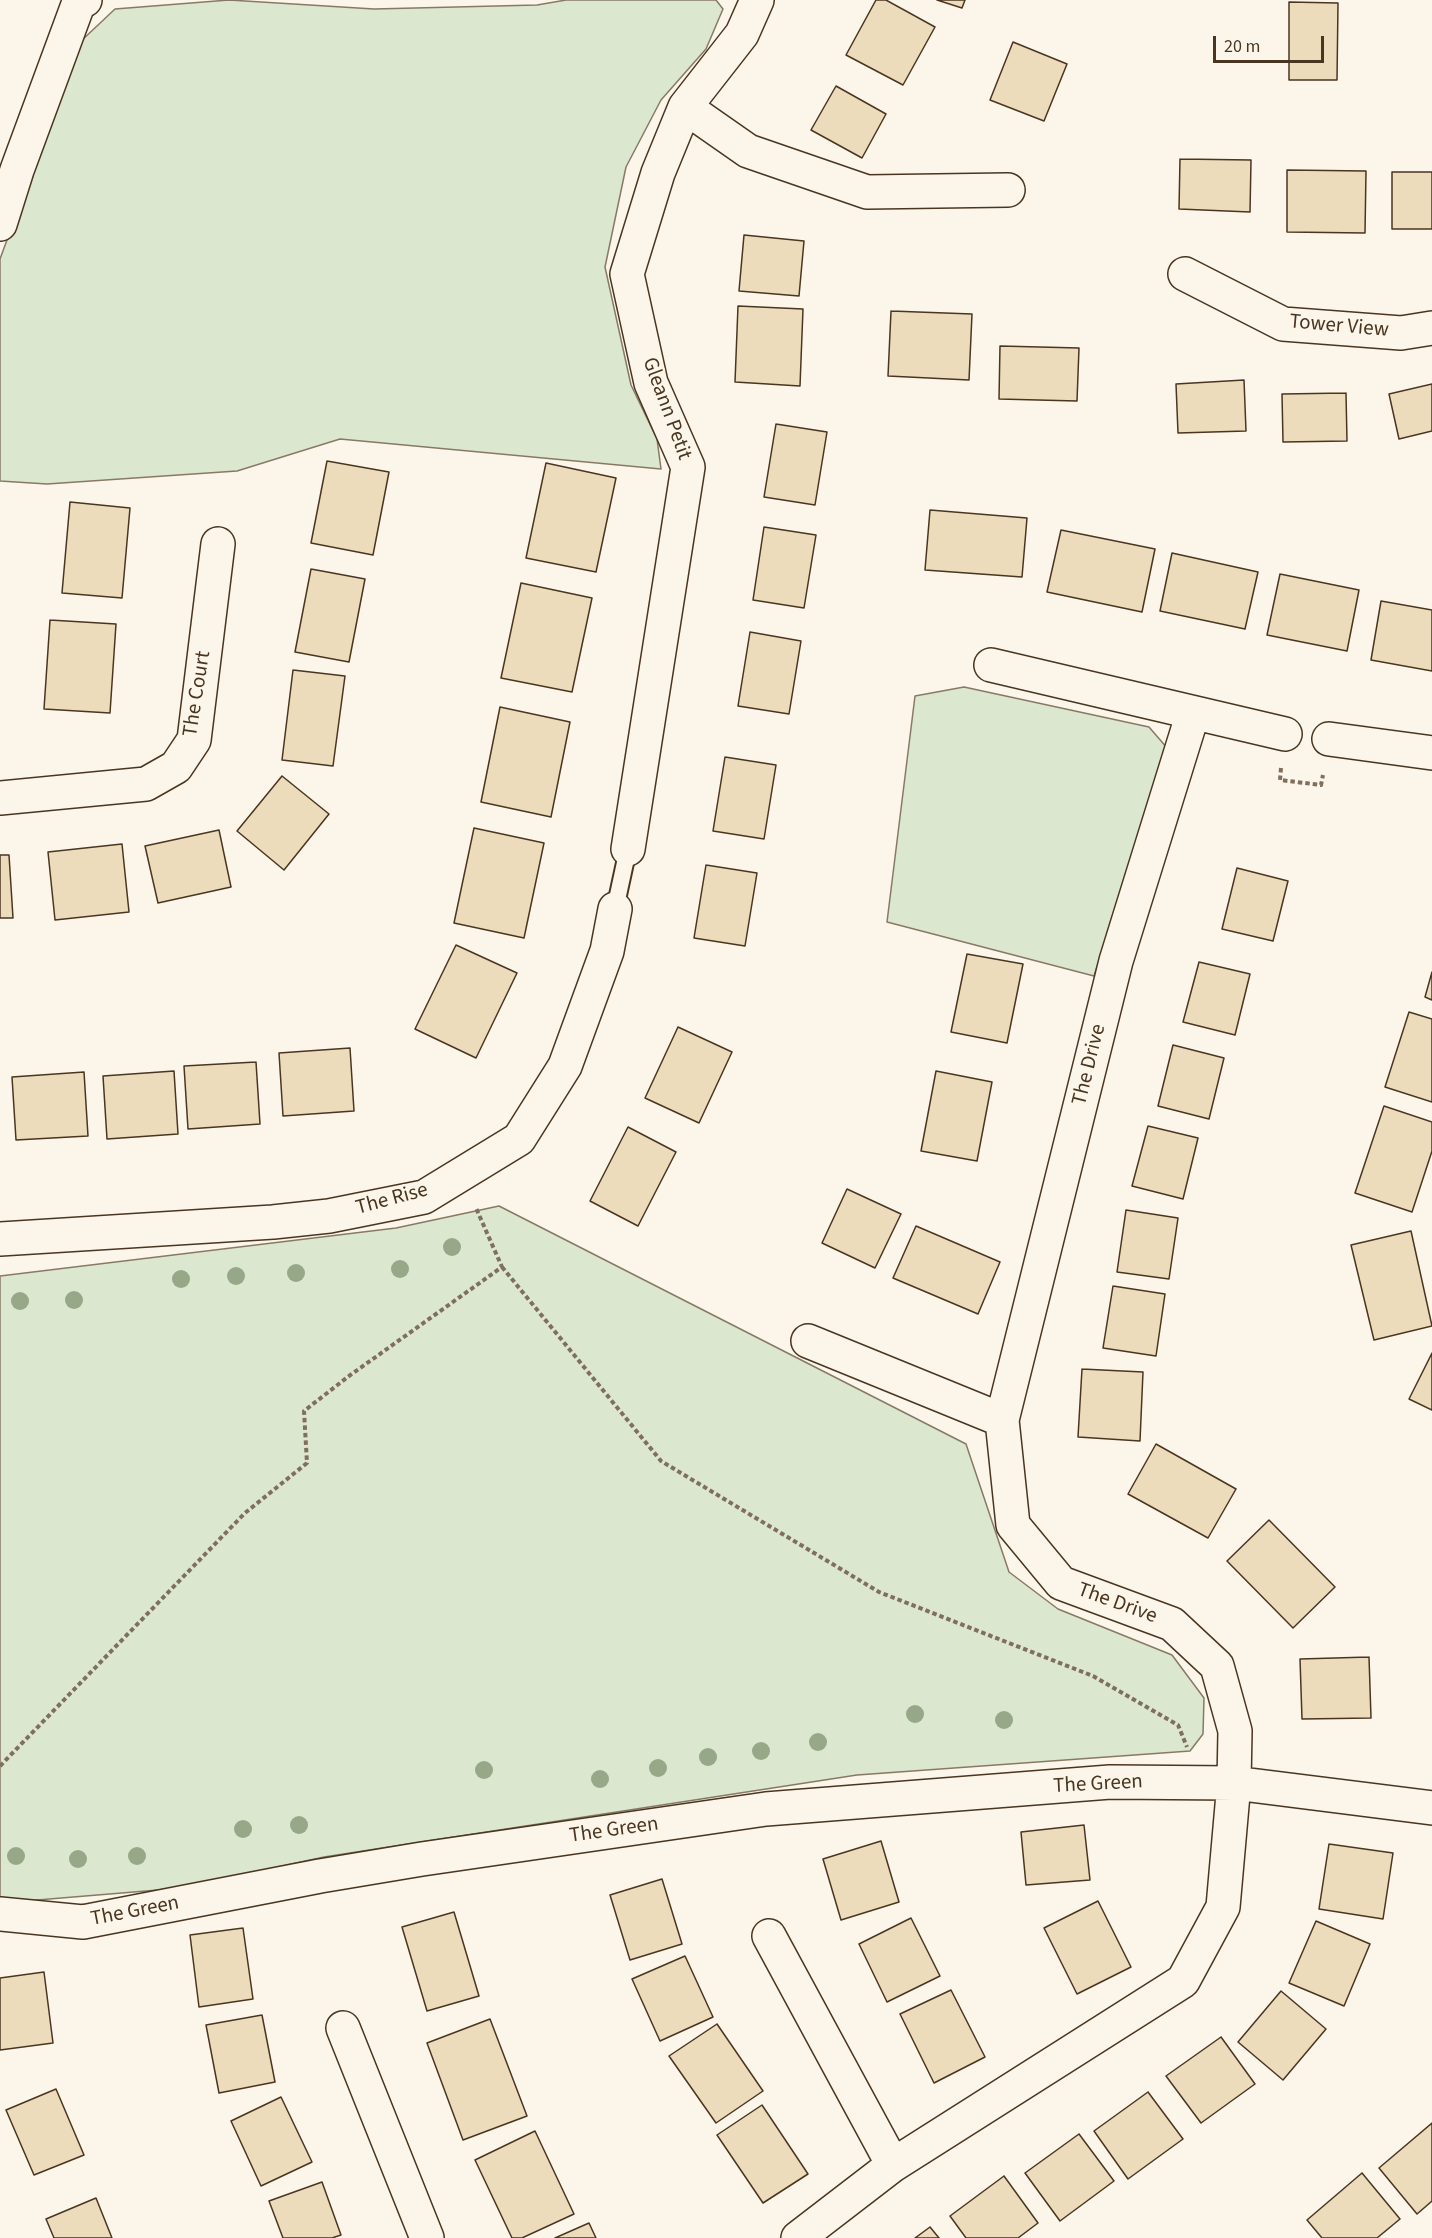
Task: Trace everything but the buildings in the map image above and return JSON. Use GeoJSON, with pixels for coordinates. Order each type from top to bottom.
{"type":"FeatureCollection","features":[{"type":"Feature","properties":{"kind":"street","name":"Gleann Petit"},"geometry":{"type":"LineString","coordinates":[[628,849],[688,467],[651,383],[627,274],[658,173],[685,107],[742,34],[757,0]]}},
{"type":"Feature","properties":{"kind":"street"},"geometry":{"type":"LineString","coordinates":[[0,224],[79,1]]}},
{"type":"Feature","properties":{"kind":"street"},"geometry":{"type":"LineString","coordinates":[[685,107],[748,152],[867,192],[1008,190]]}},
{"type":"Feature","properties":{"kind":"street","name":"Tower View"},"geometry":{"type":"LineString","coordinates":[[1185,274],[1283,324],[1401,333],[1432,328]]}},
{"type":"Feature","properties":{"kind":"street","name":"The Court"},"geometry":{"type":"LineString","coordinates":[[0,798],[146,784],[176,767],[194,740],[218,544]]}},
{"type":"Feature","properties":{"kind":"street"},"geometry":{"type":"LineString","coordinates":[[991,665],[1285,734]]}},
{"type":"Feature","properties":{"kind":"street","name":"The Drive"},"geometry":{"type":"LineString","coordinates":[[1193,713],[1116,961],[1002,1420],[1013,1525],[1061,1583],[1172,1624],[1217,1666],[1235,1731],[1218,1783]]}},
{"type":"Feature","properties":{"kind":"street"},"geometry":{"type":"LineString","coordinates":[[1329,739],[1432,753]]}},
{"type":"Feature","properties":{"kind":"street","name":"The Rise"},"geometry":{"type":"LineString","coordinates":[[0,1239],[273,1222],[329,1216],[424,1197],[519,1139],[565,1066],[607,951],[615,909]]}},
{"type":"Feature","properties":{"kind":"street"},"geometry":{"type":"LineString","coordinates":[[808,1341],[1002,1420]]}},
{"type":"Feature","properties":{"kind":"street","name":"The Green"},"geometry":{"type":"LineString","coordinates":[[0,1914],[83,1922],[320,1876],[422,1859],[766,1809],[1110,1782],[1218,1783],[1432,1808]]}},
{"type":"Feature","properties":{"kind":"street"},"geometry":{"type":"LineString","coordinates":[[798,2238],[893,2164],[1183,1981],[1223,1907],[1218,1783]]}},
{"type":"Feature","properties":{"kind":"street"},"geometry":{"type":"LineString","coordinates":[[769,1936],[893,2164]]}},
{"type":"Feature","properties":{"kind":"street"},"geometry":{"type":"LineString","coordinates":[[343,2028],[427,2238]]}},
{"type":"Feature","properties":{"kind":"lane"},"geometry":{"type":"LineString","coordinates":[[615,909],[628,849]]}},
{"type":"Feature","properties":{"kind":"path"},"geometry":{"type":"LineString","coordinates":[[461,1174],[502,1267],[661,1461],[879,1592],[1093,1676],[1178,1725],[1218,1783]]}},
{"type":"Feature","properties":{"kind":"path"},"geometry":{"type":"LineString","coordinates":[[0,1766],[245,1513],[307,1463],[304,1411],[358,1369],[502,1267]]}},
{"type":"Feature","properties":{"kind":"green space"},"geometry":{"type":"Polygon","coordinates":[[[229,0],[374,9],[537,5],[566,0],[716,0],[723,9],[706,49],[661,100],[626,167],[605,267],[631,385],[657,439],[661,469],[340,439],[237,471],[47,484],[0,481],[0,259],[80,42],[115,9],[229,0]]]}},
{"type":"Feature","properties":{"kind":"green space"},"geometry":{"type":"Polygon","coordinates":[[[964,687],[1149,727],[1168,749],[1094,976],[887,922],[915,696],[964,687]]]}},
{"type":"Feature","properties":{"kind":"green space"},"geometry":{"type":"Polygon","coordinates":[[[499,1206],[966,1444],[1009,1572],[1058,1609],[1172,1655],[1204,1698],[1203,1734],[1190,1751],[857,1775],[324,1857],[182,1888],[25,1901],[0,1897],[0,1276],[396,1228],[499,1206]]]}}]}
